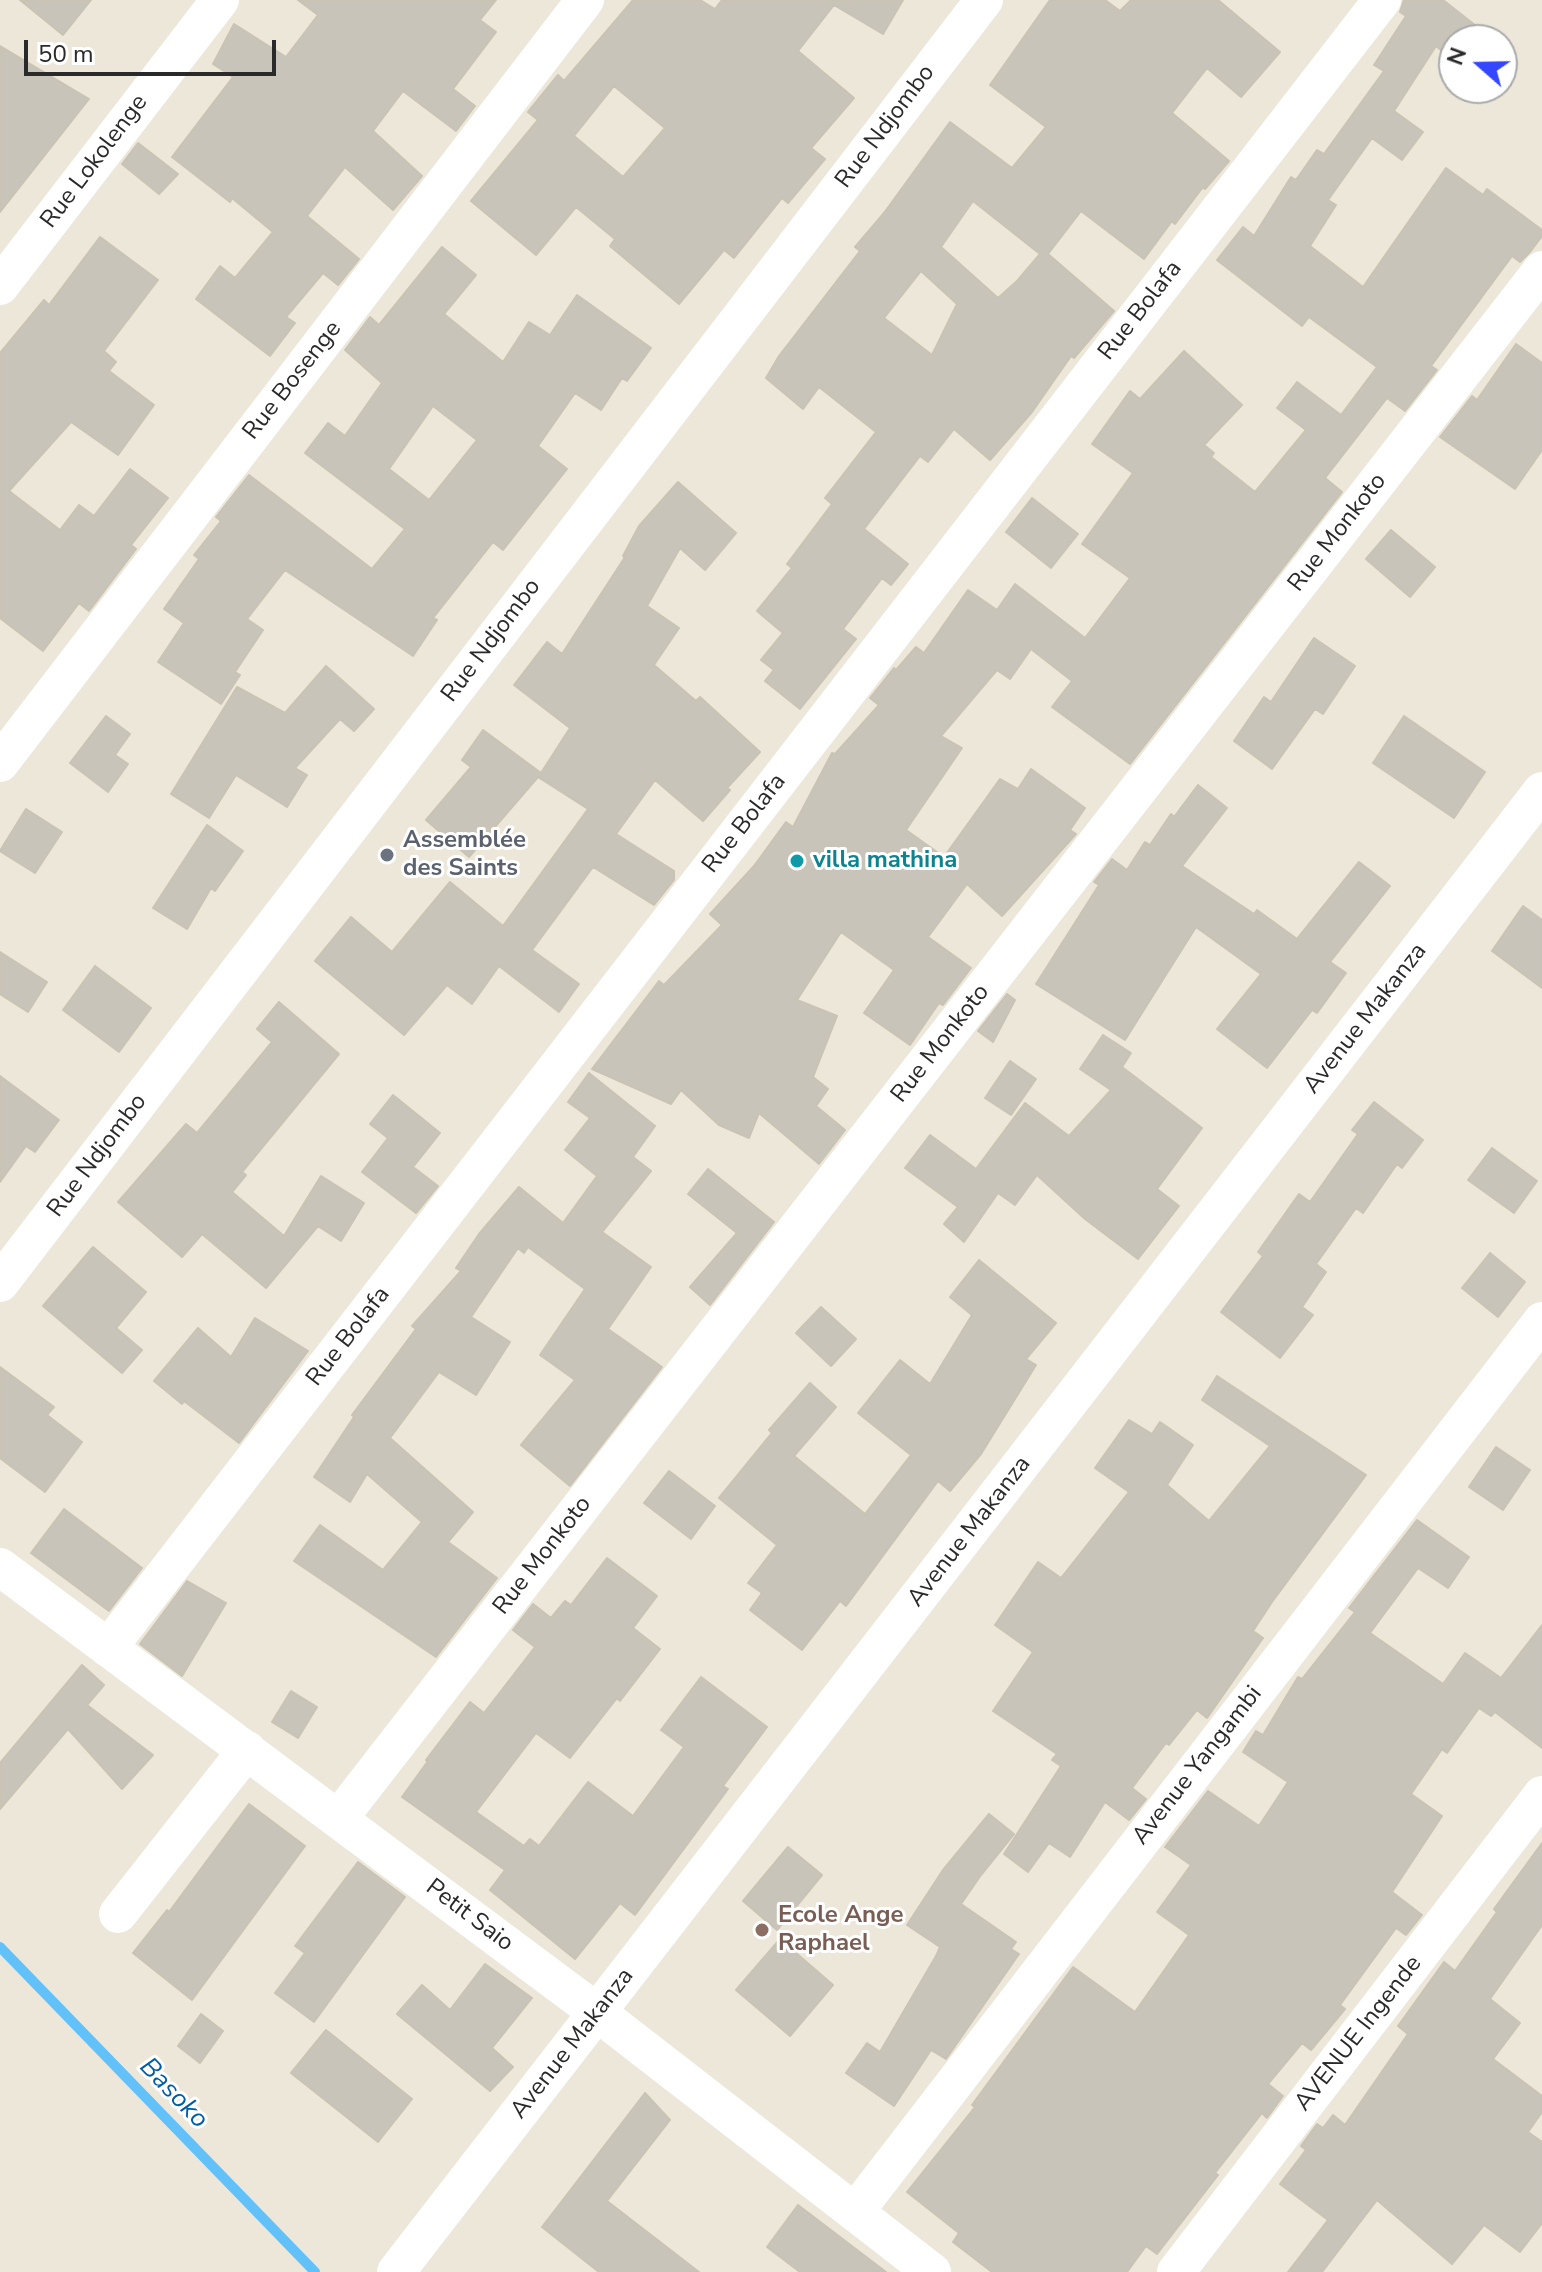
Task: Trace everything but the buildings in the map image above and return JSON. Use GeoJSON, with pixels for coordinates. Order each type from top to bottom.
{"type":"FeatureCollection","features":[{"type":"Feature","properties":{"kind":"street","name":"Rue Lokolenge"},"geometry":{"type":"LineString","coordinates":[[0,286],[220,0]]}},
{"type":"Feature","properties":{"kind":"street","name":"Rue Bosenge"},"geometry":{"type":"LineString","coordinates":[[0,763],[585,0]]}},
{"type":"Feature","properties":{"kind":"street","name":"Rue Ndjombo"},"geometry":{"type":"LineString","coordinates":[[0,1283],[984,0]]}},
{"type":"Feature","properties":{"kind":"street","name":"Rue Bolafa"},"geometry":{"type":"LineString","coordinates":[[108,1648],[1382,0]]}},
{"type":"Feature","properties":{"kind":"street","name":"Rue Monkoto"},"geometry":{"type":"LineString","coordinates":[[339,1818],[1542,270]]}},
{"type":"Feature","properties":{"kind":"street","name":"Avenue Makanza"},"geometry":{"type":"LineString","coordinates":[[396,2272],[1542,791]]}},
{"type":"Feature","properties":{"kind":"street","name":"Avenue Yangambi"},"geometry":{"type":"LineString","coordinates":[[855,2212],[1542,1321]]}},
{"type":"Feature","properties":{"kind":"street","name":"Petit Saio"},"geometry":{"type":"LineString","coordinates":[[0,1567],[598,2013],[932,2272]]}},
{"type":"Feature","properties":{"kind":"street"},"geometry":{"type":"LineString","coordinates":[[118,1914],[247,1750]]}},
{"type":"Feature","properties":{"kind":"street","name":"AVENUE Ingende"},"geometry":{"type":"LineString","coordinates":[[1176,2272],[1542,1795]]}},
{"type":"Feature","properties":{"kind":"waterway","name":"Basoko"},"geometry":{"type":"LineString","coordinates":[[0,1947],[315,2272]]}},
{"type":"Feature","properties":{"kind":"place","name":"Assemblée des Saints"},"geometry":{"type":"Point","coordinates":[387,855]}},
{"type":"Feature","properties":{"kind":"place","name":"villa mathina"},"geometry":{"type":"Point","coordinates":[797,861]}},
{"type":"Feature","properties":{"kind":"place","name":"Ecole Ange Raphael"},"geometry":{"type":"Point","coordinates":[762,1930]}}]}
